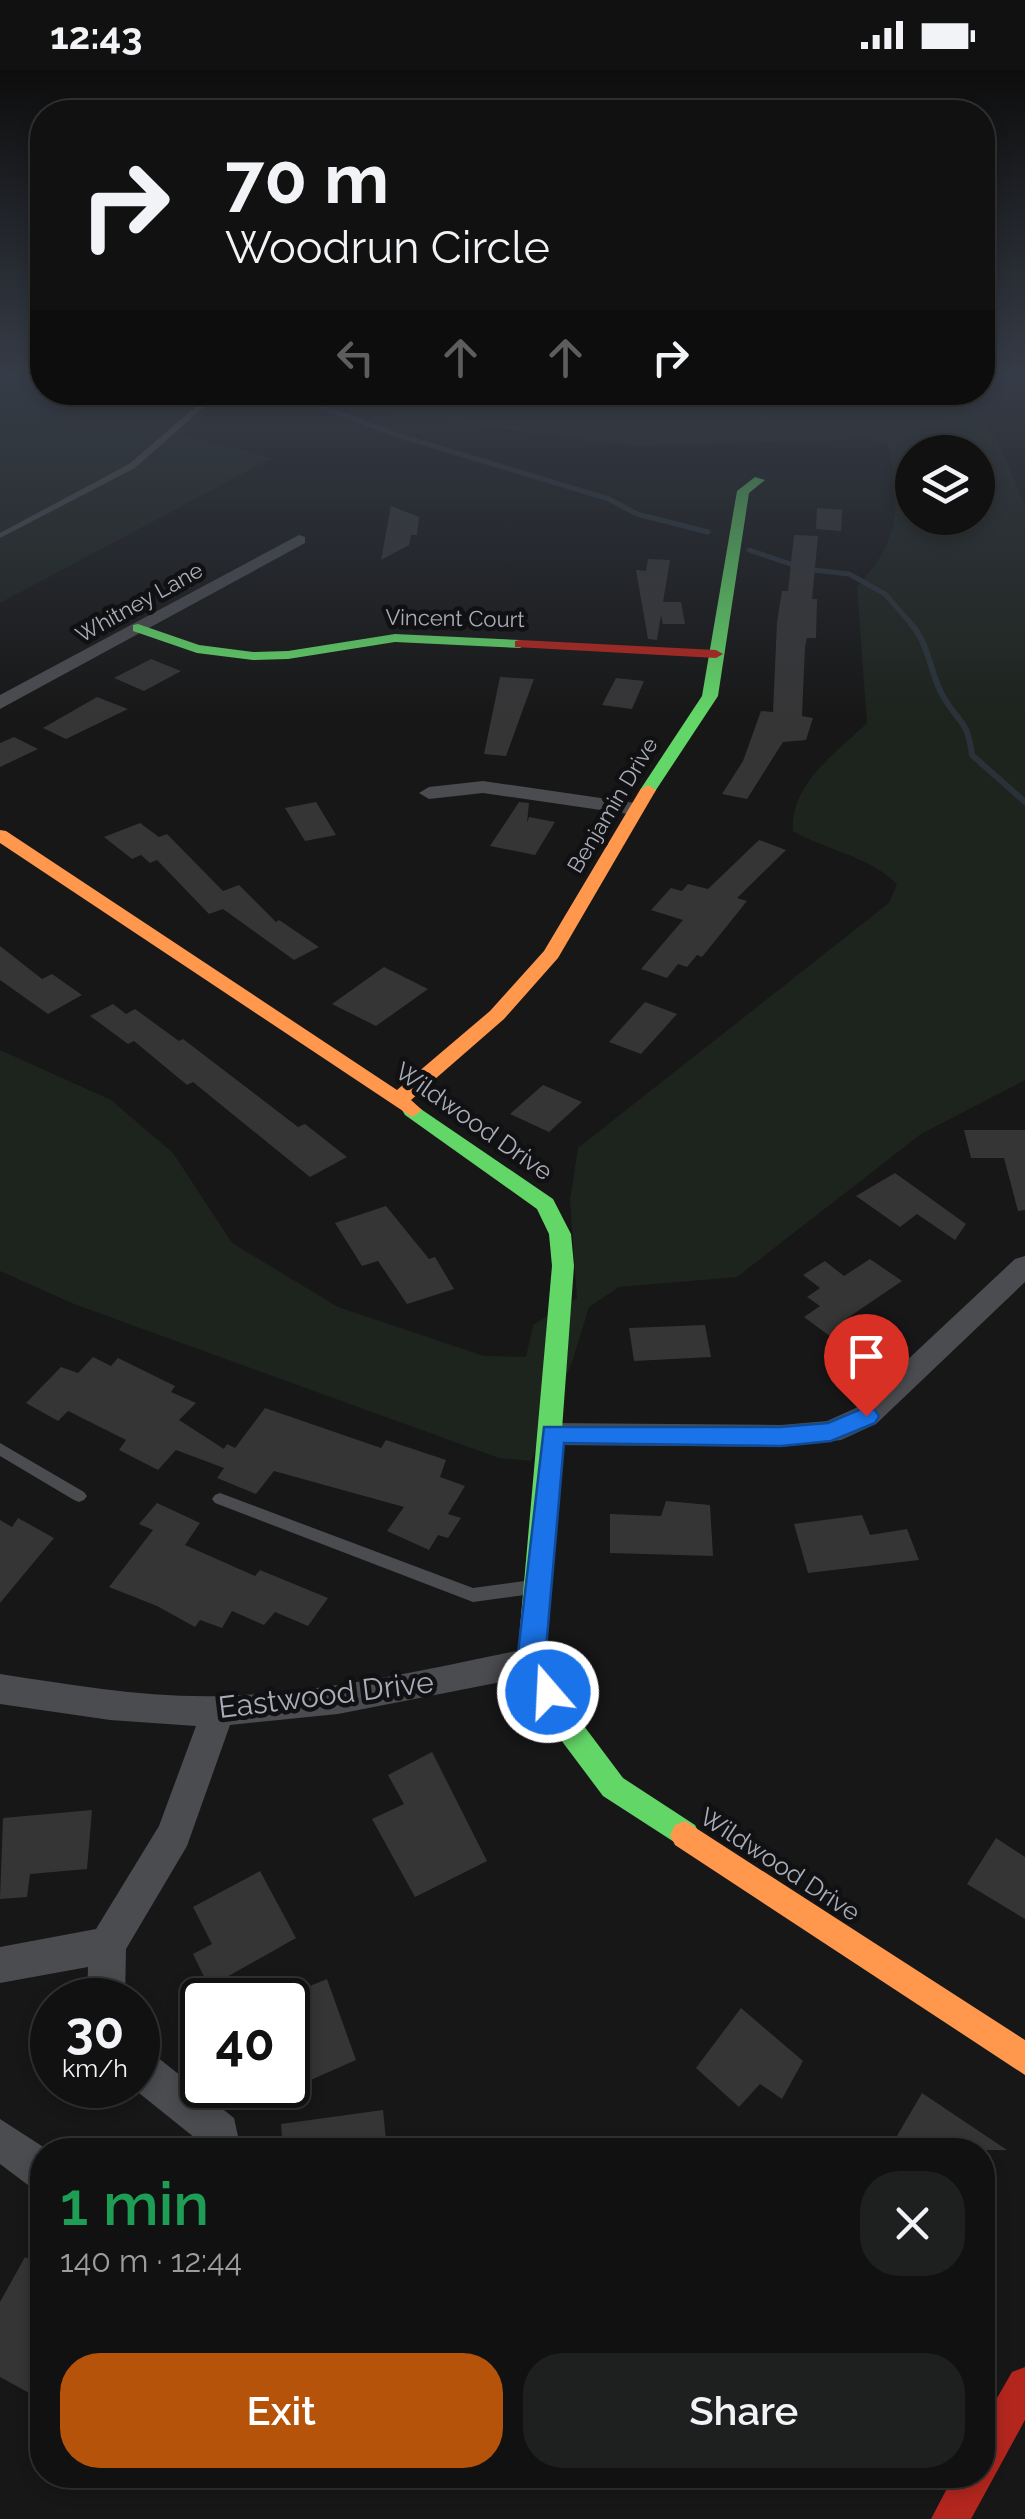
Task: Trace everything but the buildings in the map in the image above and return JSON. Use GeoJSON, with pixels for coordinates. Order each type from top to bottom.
{"type":"FeatureCollection","features":[{"type":"Feature","properties":{"kind":"street","name":"Benjamin Drive"},"geometry":{"type":"LineString","coordinates":[[398,1100],[496,1015],[552,954],[635,810],[710,696],[744,490]]}},
{"type":"Feature","properties":{"kind":"street","name":"Whitney Lane"},"geometry":{"type":"LineString","coordinates":[[0,703],[299,540]]}},
{"type":"Feature","properties":{"kind":"street","name":"Vincent Court"},"geometry":{"type":"LineString","coordinates":[[138,628],[198,649],[253,656],[288,656],[395,638],[716,654]]}},
{"type":"Feature","properties":{"kind":"street"},"geometry":{"type":"LineString","coordinates":[[429,793],[483,788],[635,810]]}},
{"type":"Feature","properties":{"kind":"street","name":"Wildwood Drive"},"geometry":{"type":"LineString","coordinates":[[0,834],[398,1100],[545,1204],[560,1234],[564,1266],[531,1662],[565,1722],[614,1787],[1025,2059]]}},
{"type":"Feature","properties":{"kind":"street"},"geometry":{"type":"LineString","coordinates":[[552,1434],[781,1436],[831,1432],[866,1416],[1025,1266]]}},
{"type":"Feature","properties":{"kind":"street","name":"Eastwood Drive"},"geometry":{"type":"LineString","coordinates":[[0,1689],[88,1702],[218,1711],[296,1705],[434,1683],[531,1662]]}},
{"type":"Feature","properties":{"kind":"street"},"geometry":{"type":"LineString","coordinates":[[106,1978],[107,1945],[174,1834],[218,1711]]}},
{"type":"Feature","properties":{"kind":"street"},"geometry":{"type":"LineString","coordinates":[[0,1965],[107,1945]]}},
{"type":"Feature","properties":{"kind":"street"},"geometry":{"type":"LineString","coordinates":[[160,2084],[220,2132],[220,2138]]}},
{"type":"Feature","properties":{"kind":"street"},"geometry":{"type":"LineString","coordinates":[[0,2138],[30,2162]]}},
{"type":"Feature","properties":{"kind":"street"},"geometry":{"type":"LineString","coordinates":[[995,2438],[1025,2385]]}},
{"type":"Feature","properties":{"kind":"street"},"geometry":{"type":"LineString","coordinates":[[950,2519],[968,2488]]}},
{"type":"Feature","properties":{"kind":"lane"},"geometry":{"type":"LineString","coordinates":[[0,536],[86,490]]}},
{"type":"Feature","properties":{"kind":"lane"},"geometry":{"type":"LineString","coordinates":[[0,1449],[78,1496]]}},
{"type":"Feature","properties":{"kind":"lane"},"geometry":{"type":"LineString","coordinates":[[220,1499],[473,1595],[538,1586]]}},
{"type":"Feature","properties":{"kind":"shaded area"},"geometry":{"type":"Polygon","coordinates":[[[0,490],[211,490],[0,603],[0,490]]]}},
{"type":"Feature","properties":{"kind":"shaded area"},"geometry":{"type":"Polygon","coordinates":[[[995,490],[1018,490],[1025,506],[1025,1080],[921,1134],[737,1277],[619,1287],[589,1307],[572,1362],[531,1461],[499,1458],[74,1304],[0,1271],[0,1050],[111,1100],[173,1153],[232,1243],[338,1307],[484,1356],[526,1357],[533,1325],[577,1298],[570,1200],[578,1148],[889,903],[897,884],[886,875],[793,831],[794,814],[807,784],[867,723],[857,587],[883,552],[895,505],[895,535],[995,535],[995,490]]]}},
{"type":"Feature","properties":{"kind":"waterway"},"geometry":{"type":"LineString","coordinates":[[580,490],[609,499],[637,514],[708,532]]}},
{"type":"Feature","properties":{"kind":"waterway"},"geometry":{"type":"LineString","coordinates":[[749,550],[805,569],[849,574],[885,594],[914,627]]}},
{"type":"Feature","properties":{"kind":"waterway"},"geometry":{"type":"LineString","coordinates":[[911,624],[922,641],[939,689],[965,729],[972,755],[1025,802]]}},
{"type":"Feature","properties":{"kind":"traffic: fast"},"geometry":{"type":"LineString","coordinates":[[648,790],[710,696],[744,490]]}},
{"type":"Feature","properties":{"kind":"traffic: fast"},"geometry":{"type":"LineString","coordinates":[[138,628],[197,649],[253,656],[288,655],[395,638],[520,644]]}},
{"type":"Feature","properties":{"kind":"traffic: fast"},"geometry":{"type":"LineString","coordinates":[[412,1110],[545,1204],[560,1234],[563,1266],[531,1662],[565,1723],[613,1787],[685,1835]]}},
{"type":"Feature","properties":{"kind":"traffic: slow"},"geometry":{"type":"LineString","coordinates":[[398,1100],[497,1015],[552,954],[648,790]]}},
{"type":"Feature","properties":{"kind":"traffic: slow"},"geometry":{"type":"LineString","coordinates":[[0,835],[412,1110]]}},
{"type":"Feature","properties":{"kind":"traffic: slow"},"geometry":{"type":"LineString","coordinates":[[685,1835],[1025,2059]]}},
{"type":"Feature","properties":{"kind":"traffic: jam"},"geometry":{"type":"LineString","coordinates":[[520,644],[716,654]]}},
{"type":"Feature","properties":{"kind":"traffic: jam"},"geometry":{"type":"LineString","coordinates":[[995,2438],[1025,2385]]}},
{"type":"Feature","properties":{"kind":"traffic: jam"},"geometry":{"type":"LineString","coordinates":[[950,2519],[968,2488]]}},
{"type":"Feature","properties":{"kind":"route"},"geometry":{"type":"LineString","coordinates":[[548,1692],[531,1662],[552,1434],[781,1436],[831,1432],[866,1416]]}}]}
